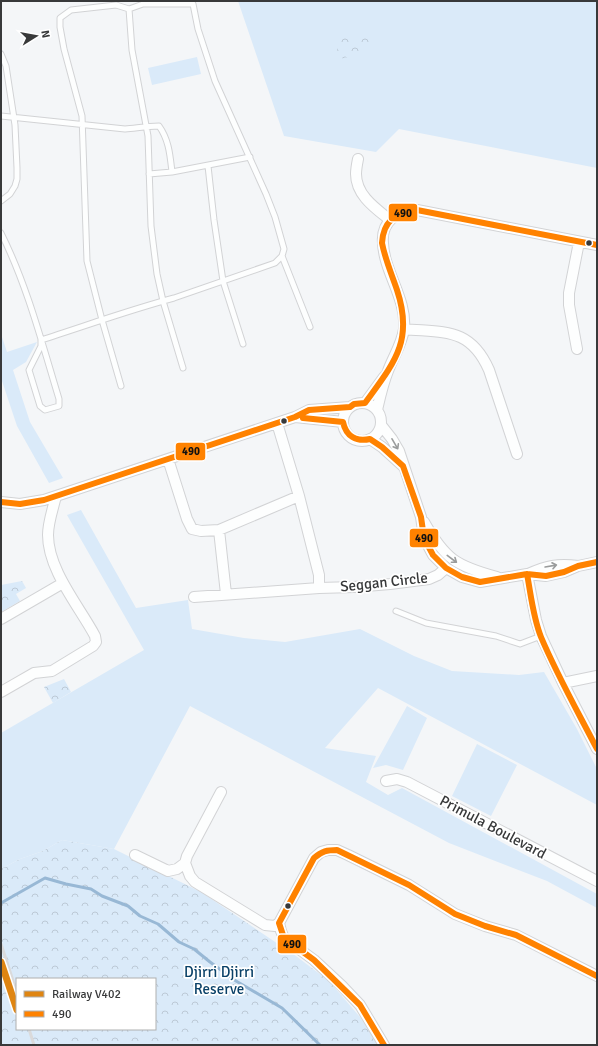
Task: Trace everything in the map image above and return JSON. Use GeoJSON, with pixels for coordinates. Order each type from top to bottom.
{"type":"FeatureCollection","features":[{"type":"Feature","properties":{"kind":"street"},"geometry":{"type":"LineString","coordinates":[[358,159],[356,174],[359,189],[368,202],[390,220]]}},
{"type":"Feature","properties":{"kind":"street"},"geometry":{"type":"LineString","coordinates":[[365,402],[387,372],[398,349],[404,329],[403,312],[382,243],[383,232],[390,220],[398,214],[407,210],[417,210],[597,246]]}},
{"type":"Feature","properties":{"kind":"street"},"geometry":{"type":"LineString","coordinates":[[577,349],[568,293],[579,242]]}},
{"type":"Feature","properties":{"kind":"street"},"geometry":{"type":"LineString","coordinates":[[404,329],[449,333],[470,342],[478,350],[484,358],[489,370],[517,454]]}},
{"type":"Feature","properties":{"kind":"street"},"geometry":{"type":"LineString","coordinates":[[377,410],[387,372]]}},
{"type":"Feature","properties":{"kind":"street"},"geometry":{"type":"LineString","coordinates":[[359,402],[365,402],[374,406],[380,414],[381,424],[376,435],[365,441],[354,439],[346,432],[343,416],[350,407],[359,402]]}},
{"type":"Feature","properties":{"kind":"street"},"geometry":{"type":"LineString","coordinates":[[1,502],[28,504],[277,423],[309,410],[350,407]]}},
{"type":"Feature","properties":{"kind":"street"},"geometry":{"type":"LineString","coordinates":[[294,417],[343,422]]}},
{"type":"Feature","properties":{"kind":"street","name":"Seggan Circle"},"geometry":{"type":"LineString","coordinates":[[277,423],[299,496],[319,575],[319,588]]}},
{"type":"Feature","properties":{"kind":"street"},"geometry":{"type":"LineString","coordinates":[[381,424],[399,451],[421,517],[434,540],[443,552],[454,561],[465,567],[500,578]]}},
{"type":"Feature","properties":{"kind":"street"},"geometry":{"type":"LineString","coordinates":[[370,439],[382,447],[403,466]]}},
{"type":"Feature","properties":{"kind":"street"},"geometry":{"type":"LineString","coordinates":[[168,459],[187,519],[192,529],[201,531],[219,530],[299,496]]}},
{"type":"Feature","properties":{"kind":"street"},"geometry":{"type":"LineString","coordinates":[[1,692],[34,673],[52,671],[91,648],[96,641],[95,636],[63,582],[51,555],[48,531],[56,496]]}},
{"type":"Feature","properties":{"kind":"street"},"geometry":{"type":"LineString","coordinates":[[421,517],[424,538],[433,555],[446,568],[462,577],[480,582],[527,574],[546,576],[597,562]]}},
{"type":"Feature","properties":{"kind":"street"},"geometry":{"type":"LineString","coordinates":[[219,530],[226,594]]}},
{"type":"Feature","properties":{"kind":"street","name":"Seggan Circle"},"geometry":{"type":"LineString","coordinates":[[194,597],[354,587],[429,579],[438,575],[446,568]]}},
{"type":"Feature","properties":{"kind":"street"},"geometry":{"type":"LineString","coordinates":[[527,574],[536,620],[541,636],[597,749]]}},
{"type":"Feature","properties":{"kind":"street"},"geometry":{"type":"LineString","coordinates":[[1,619],[63,582]]}},
{"type":"Feature","properties":{"kind":"street"},"geometry":{"type":"LineString","coordinates":[[563,683],[597,676]]}},
{"type":"Feature","properties":{"kind":"street","name":"Primula Boulevard"},"geometry":{"type":"LineString","coordinates":[[386,781],[397,779],[407,782],[597,881]]}},
{"type":"Feature","properties":{"kind":"street"},"geometry":{"type":"LineString","coordinates":[[135,855],[168,871],[177,869],[185,862],[221,792]]}},
{"type":"Feature","properties":{"kind":"street"},"geometry":{"type":"LineString","coordinates":[[185,862],[190,876],[195,882],[265,925],[275,926],[279,924],[314,858],[321,852],[337,850],[409,886],[454,914],[485,926],[516,935],[597,976]]}},
{"type":"Feature","properties":{"kind":"street"},"geometry":{"type":"LineString","coordinates":[[279,924],[284,938],[328,972],[360,1005],[384,1045]]}},
{"type":"Feature","properties":{"kind":"lane"},"geometry":{"type":"LineString","coordinates":[[41,340],[102,320],[163,301],[275,263],[282,256],[284,249],[275,217],[250,157],[215,81],[198,29],[193,4],[143,4],[129,9],[116,5],[71,10],[60,18],[64,48],[82,116],[87,261],[102,320],[121,386]]}},
{"type":"Feature","properties":{"kind":"lane"},"geometry":{"type":"LineString","coordinates":[[129,9],[132,50],[148,136],[151,226],[157,274],[163,301],[183,368]]}},
{"type":"Feature","properties":{"kind":"lane"},"geometry":{"type":"LineString","coordinates":[[1,54],[6,66],[14,118],[17,179],[10,194],[1,201]]}},
{"type":"Feature","properties":{"kind":"lane"},"geometry":{"type":"LineString","coordinates":[[1,116],[125,129],[159,126],[165,135],[169,149],[172,172]]}},
{"type":"Feature","properties":{"kind":"lane"},"geometry":{"type":"LineString","coordinates":[[149,174],[208,166],[250,157]]}},
{"type":"Feature","properties":{"kind":"lane"},"geometry":{"type":"LineString","coordinates":[[208,166],[223,281],[243,344]]}},
{"type":"Feature","properties":{"kind":"lane"},"geometry":{"type":"LineString","coordinates":[[1,233],[22,283],[41,340],[59,399],[59,406],[45,410],[40,406],[29,370],[41,346],[41,340]]}},
{"type":"Feature","properties":{"kind":"lane"},"geometry":{"type":"LineString","coordinates":[[282,256],[310,326]]}},
{"type":"Feature","properties":{"kind":"lane"},"geometry":{"type":"LineString","coordinates":[[396,612],[426,623],[496,636],[520,644],[541,636]]}},
{"type":"Feature","properties":{"kind":"green space"},"geometry":{"type":"Polygon","coordinates":[[[238,1],[597,1],[597,168],[399,129],[376,152],[284,136],[238,1]]]}},
{"type":"Feature","properties":{"kind":"green space"},"geometry":{"type":"Polygon","coordinates":[[[349,35],[368,37],[372,43],[371,50],[366,53],[339,59],[336,56],[339,41],[349,35]]]}},
{"type":"Feature","properties":{"kind":"green space"},"geometry":{"type":"Polygon","coordinates":[[[197,57],[201,74],[152,85],[148,68],[197,57]]]}},
{"type":"Feature","properties":{"kind":"green space"},"geometry":{"type":"Polygon","coordinates":[[[1,334],[7,352],[37,342],[26,362],[13,370],[30,422],[63,478],[49,483],[17,426],[1,378],[1,334]]]}},
{"type":"Feature","properties":{"kind":"green space"},"geometry":{"type":"Polygon","coordinates":[[[81,510],[136,608],[188,600],[192,629],[244,638],[285,642],[360,629],[414,656],[452,671],[519,675],[544,672],[577,729],[597,769],[597,805],[378,688],[325,748],[376,756],[366,782],[388,795],[402,788],[597,894],[597,908],[547,881],[449,843],[190,706],[114,849],[62,840],[43,851],[20,859],[1,869],[1,733],[144,650],[67,515],[81,510]]]}},
{"type":"Feature","properties":{"kind":"green space"},"geometry":{"type":"Polygon","coordinates":[[[22,581],[26,588],[16,594],[20,601],[1,612],[1,585],[22,581]]]}},
{"type":"Feature","properties":{"kind":"green space"},"geometry":{"type":"Polygon","coordinates":[[[64,679],[71,692],[53,703],[44,687],[64,679]]]}},
{"type":"Feature","properties":{"kind":"green space"},"geometry":{"type":"Polygon","coordinates":[[[407,706],[427,718],[403,770],[386,765],[373,768],[407,706]]]}},
{"type":"Feature","properties":{"kind":"green space"},"geometry":{"type":"Polygon","coordinates":[[[477,744],[517,765],[491,816],[452,796],[477,744]]]}},
{"type":"Feature","properties":{"kind":"green space","name":"Djirri Djirri Reserve"},"geometry":{"type":"Polygon","coordinates":[[[62,840],[114,849],[201,892],[296,956],[329,981],[360,1017],[378,1045],[1,1045],[1,869],[20,859],[43,851],[62,840]]]}},
{"type":"Feature","properties":{"kind":"waterway"},"geometry":{"type":"LineString","coordinates":[[1,903],[45,878],[91,889],[102,896],[128,906],[140,916],[158,924],[179,942],[194,949],[236,981],[282,1008],[320,1045]]}},
{"type":"Feature","properties":{"kind":"railway"},"geometry":{"type":"LineString","coordinates":[[1,944],[16,990]]}},
{"type":"Feature","properties":{"kind":"railway"},"geometry":{"type":"LineString","coordinates":[[29,1030],[34,1045]]}},
{"type":"Feature","properties":{"kind":"rail line","name":"V402"},"geometry":{"type":"LineString","coordinates":[[1,962],[16,1007]]}},
{"type":"Feature","properties":{"kind":"transit line","name":"490"},"geometry":{"type":"LineString","coordinates":[[1,502],[20,504],[44,500],[295,417],[309,410],[350,407],[354,404],[365,403],[385,376],[398,351],[402,338],[402,308],[382,243],[383,235],[388,223],[403,213],[417,210],[597,245]]}},
{"type":"Feature","properties":{"kind":"transit line","name":"490"},"geometry":{"type":"LineString","coordinates":[[303,418],[343,422],[344,427],[352,437],[360,440],[370,439],[382,447],[403,466],[421,517],[424,538],[433,555],[446,568],[462,577],[480,582],[527,574],[546,576],[597,562]]}},
{"type":"Feature","properties":{"kind":"transit line","name":"490"},"geometry":{"type":"LineString","coordinates":[[527,574],[534,614],[541,637],[597,749]]}},
{"type":"Feature","properties":{"kind":"transit line","name":"490"},"geometry":{"type":"LineString","coordinates":[[384,1045],[360,1005],[314,960],[284,938],[279,923],[314,858],[325,851],[337,850],[409,885],[455,914],[485,926],[516,935],[597,976]]}}]}
